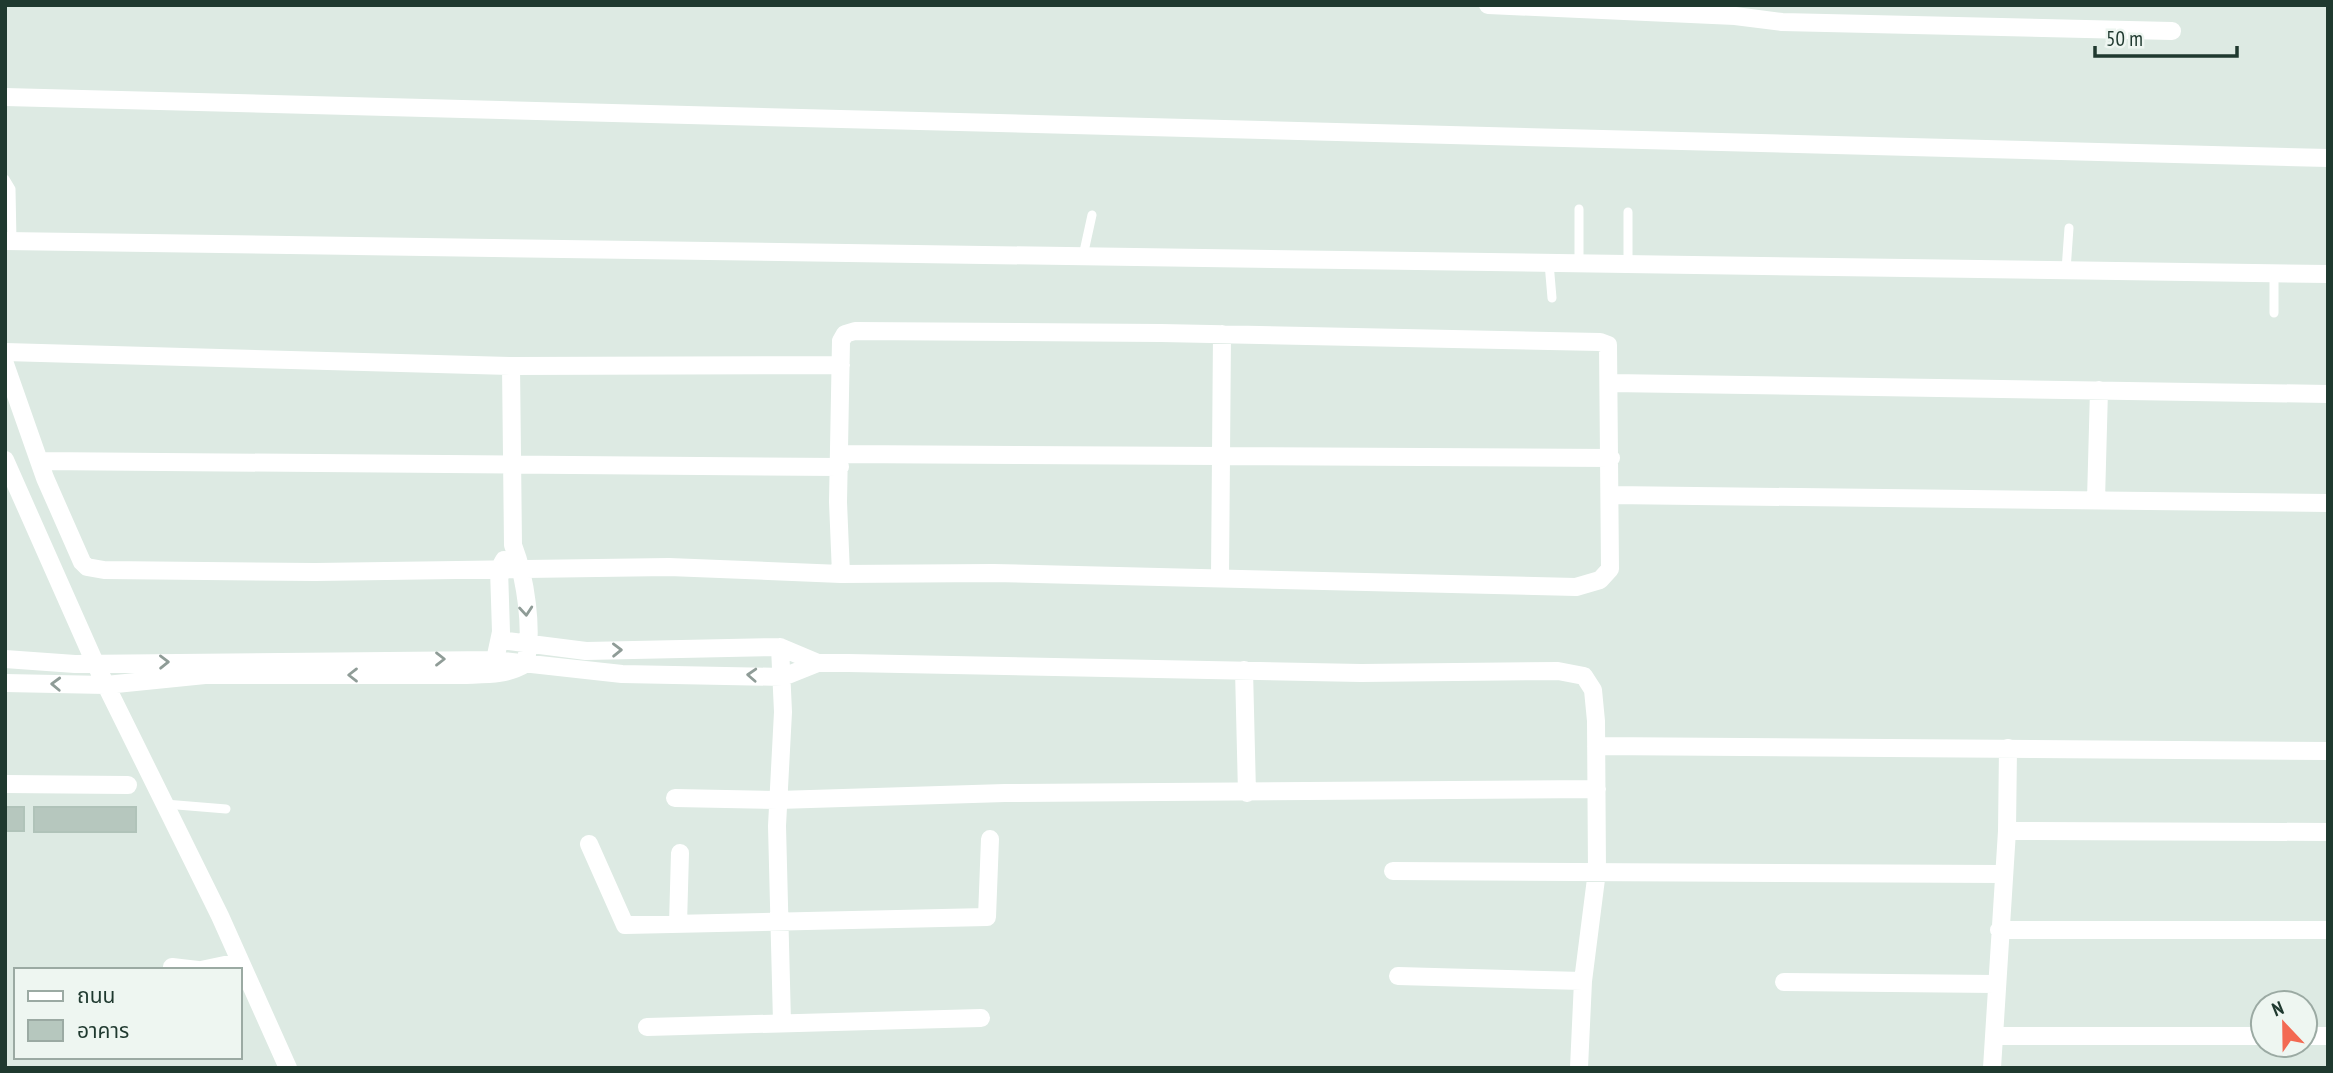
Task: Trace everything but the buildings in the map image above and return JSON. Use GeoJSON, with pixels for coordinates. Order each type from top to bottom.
{"type":"FeatureCollection","features":[{"type":"Feature","properties":{"kind":"street"},"geometry":{"type":"LineString","coordinates":[[1488,5],[1608,8],[1735,16],[1782,22],[2172,31]]}},
{"type":"Feature","properties":{"kind":"street"},"geometry":{"type":"LineString","coordinates":[[5,97],[2328,158]]}},
{"type":"Feature","properties":{"kind":"street"},"geometry":{"type":"LineString","coordinates":[[9,241],[2328,274]]}},
{"type":"Feature","properties":{"kind":"street"},"geometry":{"type":"LineString","coordinates":[[5,364],[39,461],[87,567],[104,570],[238,572],[669,567],[841,574],[1220,577],[1576,587],[1600,580],[1611,569],[1611,383],[1608,345],[1600,342],[1222,334],[855,331],[845,334],[841,341],[841,574]]}},
{"type":"Feature","properties":{"kind":"street"},"geometry":{"type":"LineString","coordinates":[[1220,577],[1222,334]]}},
{"type":"Feature","properties":{"kind":"street"},"geometry":{"type":"LineString","coordinates":[[5,352],[511,366],[841,365]]}},
{"type":"Feature","properties":{"kind":"street"},"geometry":{"type":"LineString","coordinates":[[511,366],[513,545],[522,568],[528,645],[525,664]]}},
{"type":"Feature","properties":{"kind":"street"},"geometry":{"type":"LineString","coordinates":[[1611,383],[2328,394]]}},
{"type":"Feature","properties":{"kind":"street"},"geometry":{"type":"LineString","coordinates":[[2096,500],[2099,390]]}},
{"type":"Feature","properties":{"kind":"street"},"geometry":{"type":"LineString","coordinates":[[39,461],[512,466],[1220,455],[1611,458]]}},
{"type":"Feature","properties":{"kind":"street"},"geometry":{"type":"LineString","coordinates":[[5,460],[95,663],[242,968]]}},
{"type":"Feature","properties":{"kind":"street"},"geometry":{"type":"LineString","coordinates":[[1611,495],[2328,503]]}},
{"type":"Feature","properties":{"kind":"street"},"geometry":{"type":"LineString","coordinates":[[495,660],[500,640],[499,569],[513,545]]}},
{"type":"Feature","properties":{"kind":"street"},"geometry":{"type":"LineString","coordinates":[[500,640],[586,651],[780,647],[818,663],[1361,673],[1558,671],[1584,676],[1593,690],[1597,871],[1583,981],[1579,1068]]}},
{"type":"Feature","properties":{"kind":"street"},"geometry":{"type":"LineString","coordinates":[[780,647],[783,677],[778,800],[782,1021]]}},
{"type":"Feature","properties":{"kind":"street"},"geometry":{"type":"LineString","coordinates":[[586,651],[589,671]]}},
{"type":"Feature","properties":{"kind":"street"},"geometry":{"type":"LineString","coordinates":[[5,659],[95,663],[495,660],[589,671],[783,677],[818,663]]}},
{"type":"Feature","properties":{"kind":"street"},"geometry":{"type":"LineString","coordinates":[[5,682],[106,685],[205,676],[501,674],[525,664]]}},
{"type":"Feature","properties":{"kind":"street"},"geometry":{"type":"LineString","coordinates":[[1244,670],[1247,793]]}},
{"type":"Feature","properties":{"kind":"street"},"geometry":{"type":"LineString","coordinates":[[1596,746],[2328,751]]}},
{"type":"Feature","properties":{"kind":"street"},"geometry":{"type":"LineString","coordinates":[[1992,1068],[2007,831],[2008,748]]}},
{"type":"Feature","properties":{"kind":"street"},"geometry":{"type":"LineString","coordinates":[[5,784],[128,785]]}},
{"type":"Feature","properties":{"kind":"street"},"geometry":{"type":"LineString","coordinates":[[675,798],[778,800],[1005,793],[1597,789]]}},
{"type":"Feature","properties":{"kind":"street"},"geometry":{"type":"LineString","coordinates":[[2007,831],[2328,832]]}},
{"type":"Feature","properties":{"kind":"street"},"geometry":{"type":"LineString","coordinates":[[589,844],[625,925],[987,916],[990,839]]}},
{"type":"Feature","properties":{"kind":"street"},"geometry":{"type":"LineString","coordinates":[[678,924],[680,853]]}},
{"type":"Feature","properties":{"kind":"street"},"geometry":{"type":"LineString","coordinates":[[1393,871],[2003,874]]}},
{"type":"Feature","properties":{"kind":"street"},"geometry":{"type":"LineString","coordinates":[[1999,930],[2328,930]]}},
{"type":"Feature","properties":{"kind":"street"},"geometry":{"type":"LineString","coordinates":[[209,968],[239,962]]}},
{"type":"Feature","properties":{"kind":"street"},"geometry":{"type":"LineString","coordinates":[[172,967],[181,968]]}},
{"type":"Feature","properties":{"kind":"street"},"geometry":{"type":"LineString","coordinates":[[242,968],[288,1068]]}},
{"type":"Feature","properties":{"kind":"street"},"geometry":{"type":"LineString","coordinates":[[1398,976],[1583,981]]}},
{"type":"Feature","properties":{"kind":"street"},"geometry":{"type":"LineString","coordinates":[[1784,982],[1996,984]]}},
{"type":"Feature","properties":{"kind":"street"},"geometry":{"type":"LineString","coordinates":[[647,1027],[782,1021],[981,1018]]}},
{"type":"Feature","properties":{"kind":"street"},"geometry":{"type":"LineString","coordinates":[[1994,1036],[2249,1036]]}},
{"type":"Feature","properties":{"kind":"lane"},"geometry":{"type":"LineString","coordinates":[[5,179],[11,189],[9,241]]}},
{"type":"Feature","properties":{"kind":"lane"},"geometry":{"type":"LineString","coordinates":[[1578,209],[1579,263]]}},
{"type":"Feature","properties":{"kind":"lane"},"geometry":{"type":"LineString","coordinates":[[1628,212],[1628,264]]}},
{"type":"Feature","properties":{"kind":"lane"},"geometry":{"type":"LineString","coordinates":[[1083,256],[1092,215]]}},
{"type":"Feature","properties":{"kind":"lane"},"geometry":{"type":"LineString","coordinates":[[2066,270],[2069,228]]}},
{"type":"Feature","properties":{"kind":"lane"},"geometry":{"type":"LineString","coordinates":[[1549,263],[1552,298]]}},
{"type":"Feature","properties":{"kind":"lane"},"geometry":{"type":"LineString","coordinates":[[2274,273],[2274,313]]}},
{"type":"Feature","properties":{"kind":"lane"},"geometry":{"type":"LineString","coordinates":[[164,804],[226,809]]}}]}
